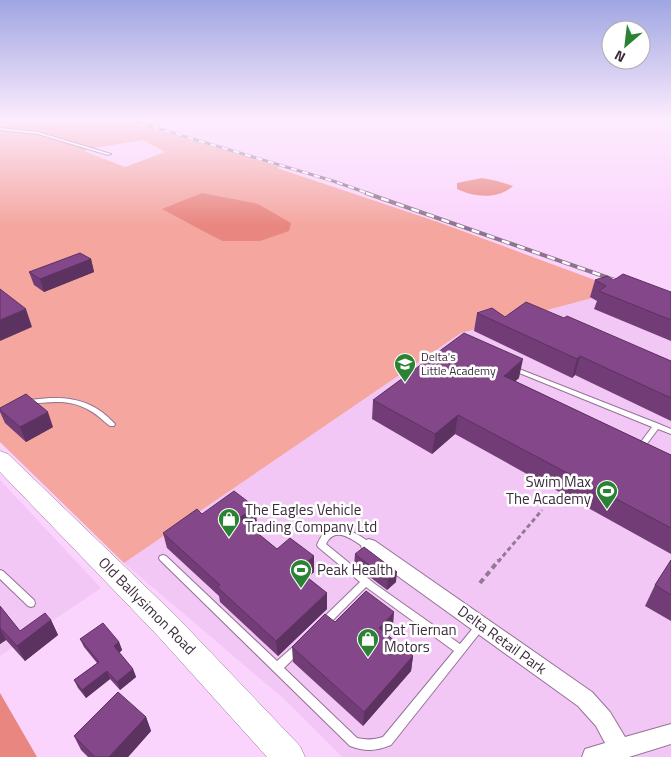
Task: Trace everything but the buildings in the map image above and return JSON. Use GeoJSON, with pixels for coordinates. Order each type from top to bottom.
{"type":"FeatureCollection","features":[{"type":"Feature","properties":{"kind":"street","name":"Old Ballysimon Road"},"geometry":{"type":"LineString","coordinates":[[0,459],[167,626],[289,757]]}},
{"type":"Feature","properties":{"kind":"street","name":"Delta Retail Park"},"geometry":{"type":"LineString","coordinates":[[369,546],[585,699],[603,719],[620,749]]}},
{"type":"Feature","properties":{"kind":"street"},"geometry":{"type":"LineString","coordinates":[[593,757],[671,734]]}},
{"type":"Feature","properties":{"kind":"lane"},"geometry":{"type":"LineString","coordinates":[[502,364],[671,432]]}},
{"type":"Feature","properties":{"kind":"lane"},"geometry":{"type":"LineString","coordinates":[[26,403],[56,401],[79,403],[87,406],[112,424]]}},
{"type":"Feature","properties":{"kind":"lane"},"geometry":{"type":"LineString","coordinates":[[657,426],[642,446],[657,454]]}},
{"type":"Feature","properties":{"kind":"lane"},"geometry":{"type":"LineString","coordinates":[[369,546],[355,537],[336,531],[329,533],[323,538],[321,545],[366,582],[461,650]]}},
{"type":"Feature","properties":{"kind":"lane"},"geometry":{"type":"LineString","coordinates":[[163,558],[354,742],[366,746],[378,746],[387,741],[481,625]]}},
{"type":"Feature","properties":{"kind":"lane"},"geometry":{"type":"LineString","coordinates":[[0,574],[32,603]]}},
{"type":"Feature","properties":{"kind":"lane"},"geometry":{"type":"LineString","coordinates":[[318,628],[366,582]]}},
{"type":"Feature","properties":{"kind":"lane"},"geometry":{"type":"LineString","coordinates":[[277,668],[305,642]]}},
{"type":"Feature","properties":{"kind":"path"},"geometry":{"type":"LineString","coordinates":[[480,583],[542,510]]}},
{"type":"Feature","properties":{"kind":"shaded area"},"geometry":{"type":"Polygon","coordinates":[[[0,155],[95,155],[125,167],[156,155],[241,155],[438,222],[622,290],[461,333],[124,563],[0,442],[0,155]],[[195,225],[222,241],[260,241],[195,225]]]}},
{"type":"Feature","properties":{"kind":"shaded area"},"geometry":{"type":"Polygon","coordinates":[[[482,178],[513,186],[500,194],[486,196],[471,194],[457,189],[457,183],[482,178]]]}},
{"type":"Feature","properties":{"kind":"shaded area"},"geometry":{"type":"Polygon","coordinates":[[[202,193],[258,204],[291,223],[289,231],[260,241],[222,241],[162,209],[202,193]]]}},
{"type":"Feature","properties":{"kind":"shaded area"},"geometry":{"type":"Polygon","coordinates":[[[622,290],[671,308],[671,757],[342,757],[284,699],[124,563],[461,333],[622,290]]]}},
{"type":"Feature","properties":{"kind":"shaded area"},"geometry":{"type":"Polygon","coordinates":[[[0,480],[101,588],[0,656],[0,480]]]}},
{"type":"Feature","properties":{"kind":"shaded area"},"geometry":{"type":"Polygon","coordinates":[[[0,693],[37,757],[0,757],[0,693]]]}},
{"type":"Feature","properties":{"kind":"railway"},"geometry":{"type":"LineString","coordinates":[[248,155],[370,194]]}},
{"type":"Feature","properties":{"kind":"railway"},"geometry":{"type":"LineString","coordinates":[[366,193],[626,284]]}},
{"type":"Feature","properties":{"kind":"place","name":"Delta's Little Academy"},"geometry":{"type":"Point","coordinates":[405,383]}},
{"type":"Feature","properties":{"kind":"place","name":"Swim Max The Academy"},"geometry":{"type":"Point","coordinates":[607,510]}},
{"type":"Feature","properties":{"kind":"place","name":"The Eagles Vehicle Trading Company Ltd"},"geometry":{"type":"Point","coordinates":[229,538]}},
{"type":"Feature","properties":{"kind":"place","name":"Peak Health"},"geometry":{"type":"Point","coordinates":[301,589]}},
{"type":"Feature","properties":{"kind":"place","name":"Pat Tiernan Motors"},"geometry":{"type":"Point","coordinates":[368,658]}}]}
